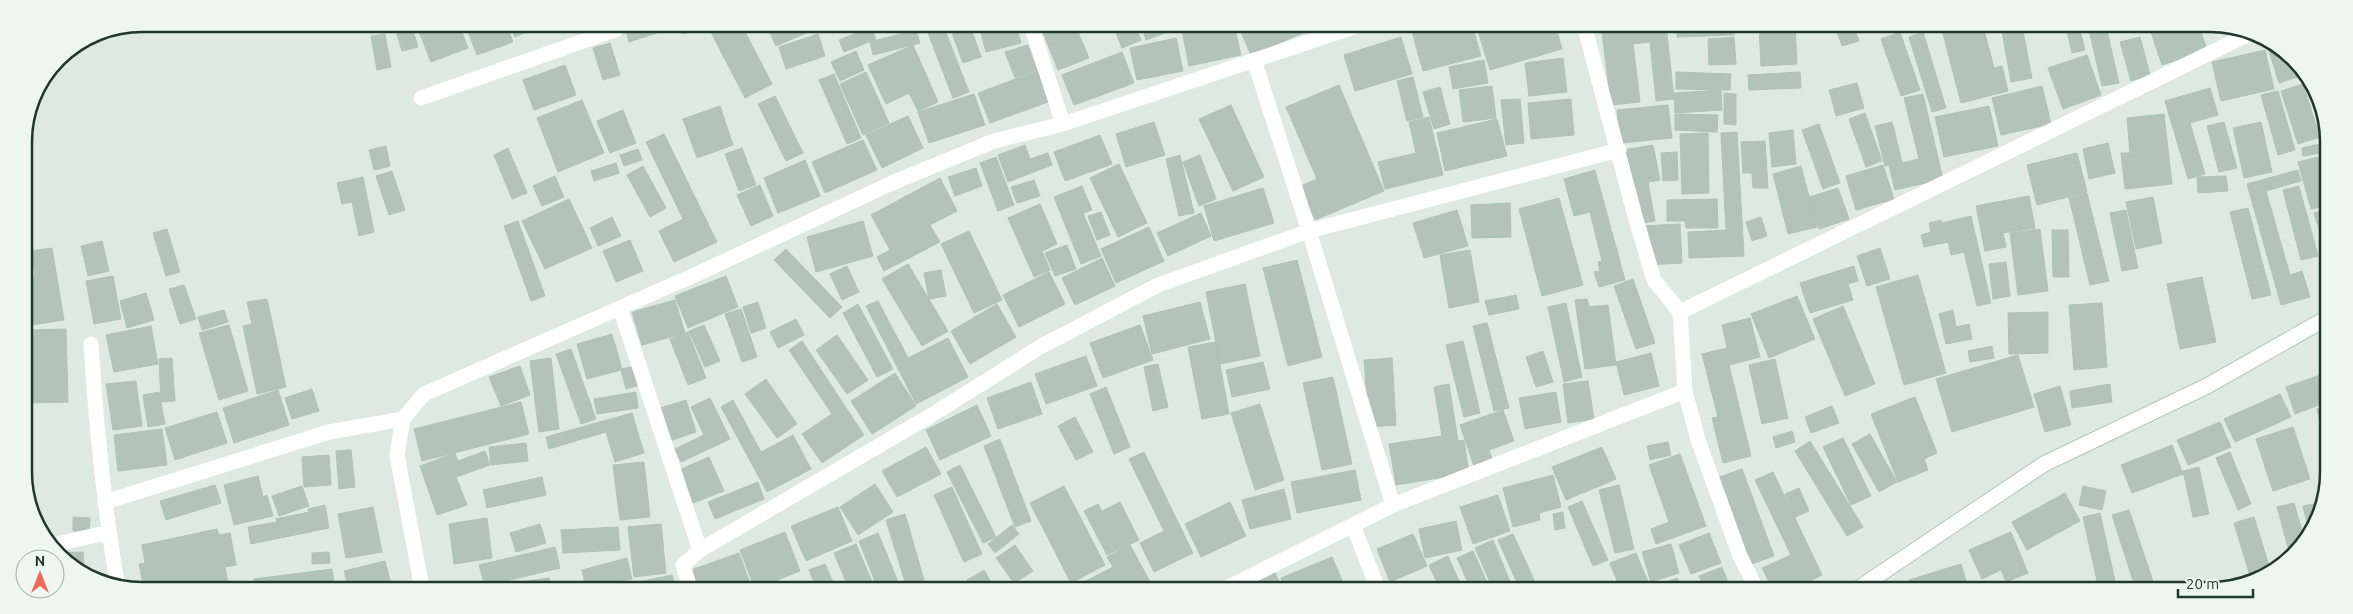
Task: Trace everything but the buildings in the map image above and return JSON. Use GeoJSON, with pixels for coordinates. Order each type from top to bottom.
{"type":"FeatureCollection","features":[{"type":"Feature","properties":{"kind":"street"},"geometry":{"type":"LineString","coordinates":[[420,98],[609,32]]}},
{"type":"Feature","properties":{"kind":"street"},"geometry":{"type":"LineString","coordinates":[[1032,32],[1063,124]]}},
{"type":"Feature","properties":{"kind":"street"},"geometry":{"type":"LineString","coordinates":[[421,582],[397,455],[403,420],[424,394],[620,308],[902,179],[994,141],[1063,124],[1339,32]]}},
{"type":"Feature","properties":{"kind":"street"},"geometry":{"type":"LineString","coordinates":[[1586,32],[1654,280],[1680,312],[1685,391],[1698,440],[1740,556],[1753,581]]}},
{"type":"Feature","properties":{"kind":"street"},"geometry":{"type":"LineString","coordinates":[[1680,312],[2242,37]]}},
{"type":"Feature","properties":{"kind":"street"},"geometry":{"type":"LineString","coordinates":[[1254,60],[1394,504]]}},
{"type":"Feature","properties":{"kind":"street"},"geometry":{"type":"LineString","coordinates":[[688,582],[684,566],[700,550],[930,416],[1040,347],[1158,285],[1309,230],[1619,150]]}},
{"type":"Feature","properties":{"kind":"street"},"geometry":{"type":"LineString","coordinates":[[620,308],[700,550]]}},
{"type":"Feature","properties":{"kind":"street"},"geometry":{"type":"LineString","coordinates":[[1869,581],[2044,464],[2207,386],[2320,322]]}},
{"type":"Feature","properties":{"kind":"street"},"geometry":{"type":"LineString","coordinates":[[91,344],[97,436],[108,532],[116,578]]}},
{"type":"Feature","properties":{"kind":"street"},"geometry":{"type":"LineString","coordinates":[[1240,581],[1394,504],[1685,391]]}},
{"type":"Feature","properties":{"kind":"street"},"geometry":{"type":"LineString","coordinates":[[105,502],[329,432],[403,420]]}},
{"type":"Feature","properties":{"kind":"street"},"geometry":{"type":"LineString","coordinates":[[1353,525],[1375,581]]}},
{"type":"Feature","properties":{"kind":"street"},"geometry":{"type":"LineString","coordinates":[[59,543],[108,532]]}}]}
